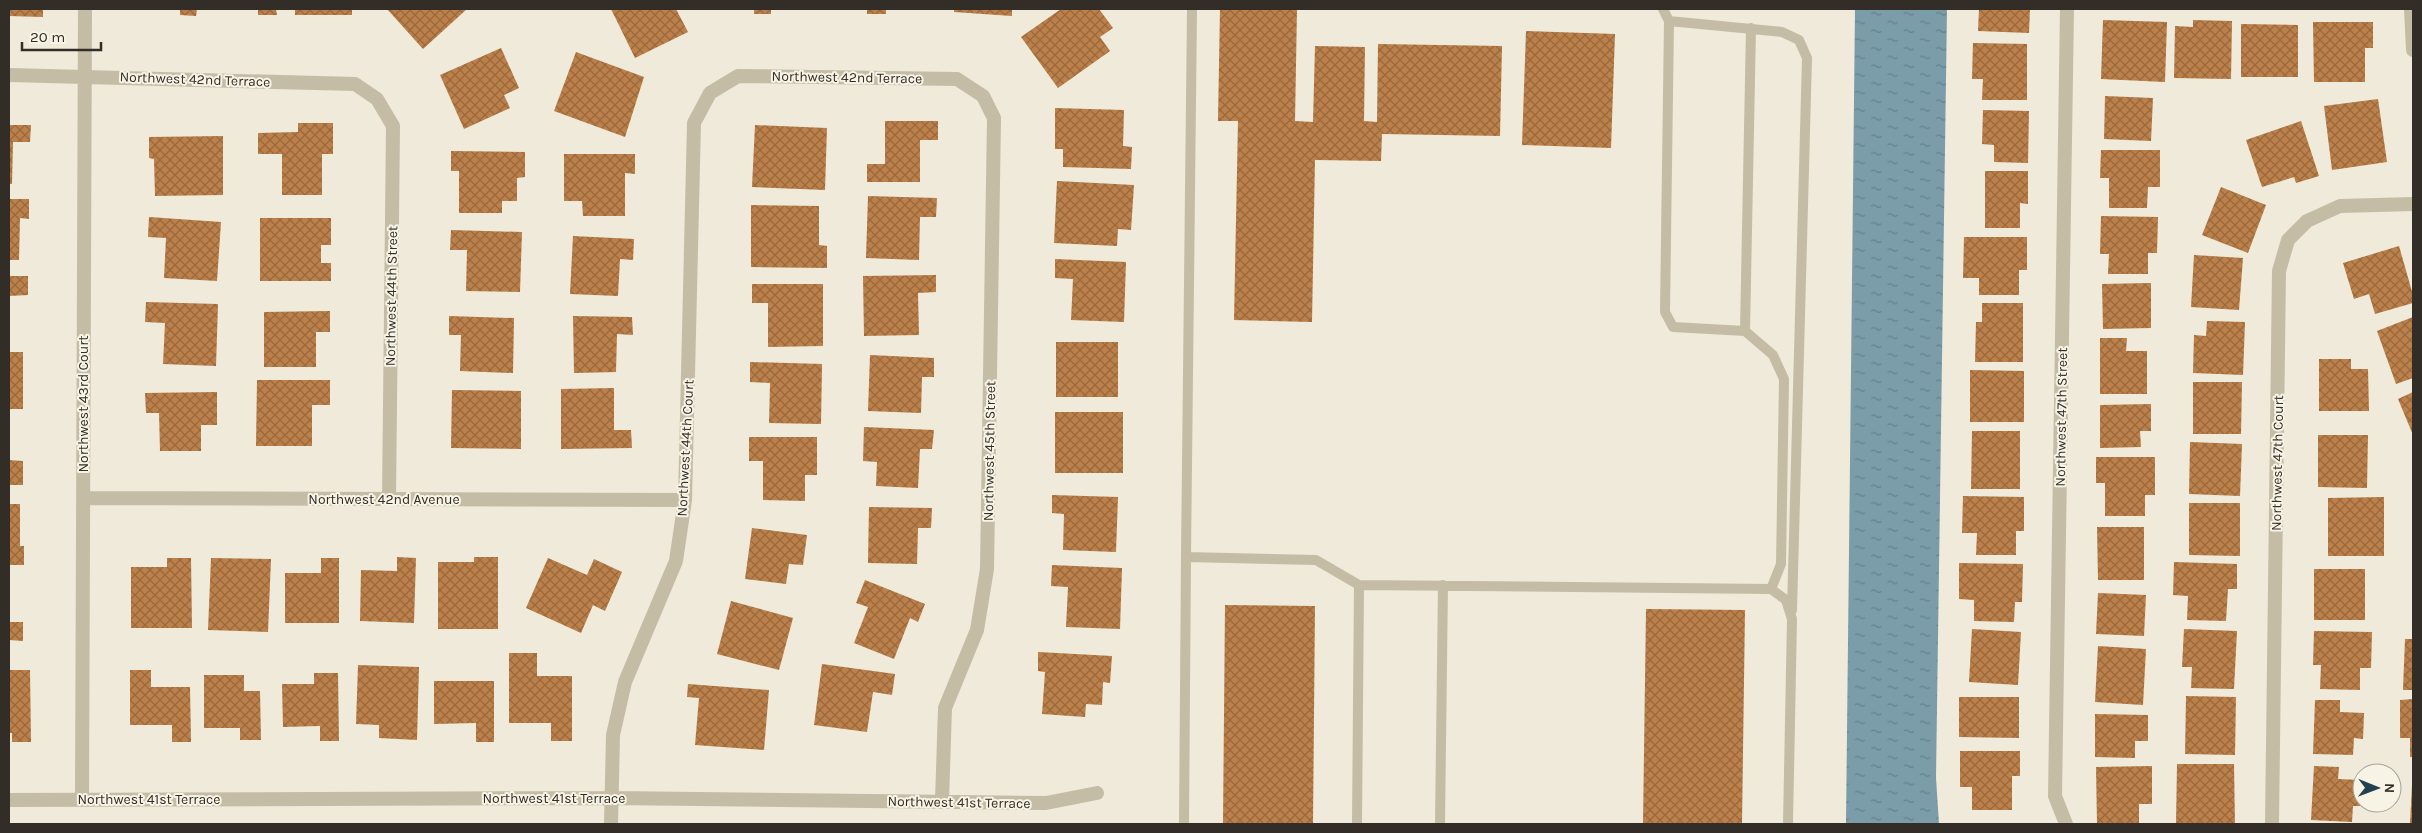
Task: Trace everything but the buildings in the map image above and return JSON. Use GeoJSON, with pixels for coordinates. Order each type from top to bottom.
{"type":"FeatureCollection","features":[{"type":"Feature","properties":{"kind":"street","name":"Northwest 43rd Court"},"geometry":{"type":"LineString","coordinates":[[82,800],[83,76],[85,9]]}},
{"type":"Feature","properties":{"kind":"street","name":"Northwest 47th Street"},"geometry":{"type":"LineString","coordinates":[[2066,9],[2055,796],[2066,824]]}},
{"type":"Feature","properties":{"kind":"street"},"geometry":{"type":"LineString","coordinates":[[2412,9],[2413,50]]}},
{"type":"Feature","properties":{"kind":"street","name":"Northwest 42nd Terrace"},"geometry":{"type":"LineString","coordinates":[[9,75],[355,84],[377,98]]}},
{"type":"Feature","properties":{"kind":"street","name":"Northwest 42nd Terrace"},"geometry":{"type":"LineString","coordinates":[[710,93],[738,76],[957,79],[983,96]]}},
{"type":"Feature","properties":{"kind":"street","name":"Northwest 44th Court"},"geometry":{"type":"LineString","coordinates":[[610,824],[614,735],[624,682],[676,561],[685,500],[694,123],[710,93]]}},
{"type":"Feature","properties":{"kind":"street","name":"Northwest 45th Street"},"geometry":{"type":"LineString","coordinates":[[942,801],[946,708],[977,630],[987,569],[994,118],[983,96]]}},
{"type":"Feature","properties":{"kind":"street","name":"Northwest 44th Street"},"geometry":{"type":"LineString","coordinates":[[377,98],[393,126],[389,498]]}},
{"type":"Feature","properties":{"kind":"street","name":"Northwest 47th Court"},"geometry":{"type":"LineString","coordinates":[[2272,824],[2279,271],[2288,240],[2307,221],[2340,206],[2413,204]]}},
{"type":"Feature","properties":{"kind":"street","name":"Northwest 42nd Avenue"},"geometry":{"type":"LineString","coordinates":[[83,498],[685,500]]}},
{"type":"Feature","properties":{"kind":"street","name":"Northwest 41st Terrace"},"geometry":{"type":"LineString","coordinates":[[9,800],[611,798],[1046,803],[1097,793]]}},
{"type":"Feature","properties":{"kind":"lane"},"geometry":{"type":"LineString","coordinates":[[1184,824],[1192,9]]}},
{"type":"Feature","properties":{"kind":"lane"},"geometry":{"type":"LineString","coordinates":[[1663,9],[1669,21],[1665,312],[1673,327],[1745,332],[1773,355],[1784,378],[1781,564],[1770,589]]}},
{"type":"Feature","properties":{"kind":"lane"},"geometry":{"type":"LineString","coordinates":[[1669,21],[1782,32],[1799,40],[1807,58],[1788,824]]}},
{"type":"Feature","properties":{"kind":"lane"},"geometry":{"type":"LineString","coordinates":[[1745,332],[1751,28]]}},
{"type":"Feature","properties":{"kind":"lane"},"geometry":{"type":"LineString","coordinates":[[1186,556],[1316,560],[1359,585],[1770,589],[1786,600],[1792,619]]}},
{"type":"Feature","properties":{"kind":"lane"},"geometry":{"type":"LineString","coordinates":[[1357,824],[1359,585]]}},
{"type":"Feature","properties":{"kind":"lane"},"geometry":{"type":"LineString","coordinates":[[1440,824],[1443,585]]}},
{"type":"Feature","properties":{"kind":"water"},"geometry":{"type":"Polygon","coordinates":[[[1855,9],[1947,9],[1936,778],[1939,824],[1846,824],[1855,9]]]}}]}
